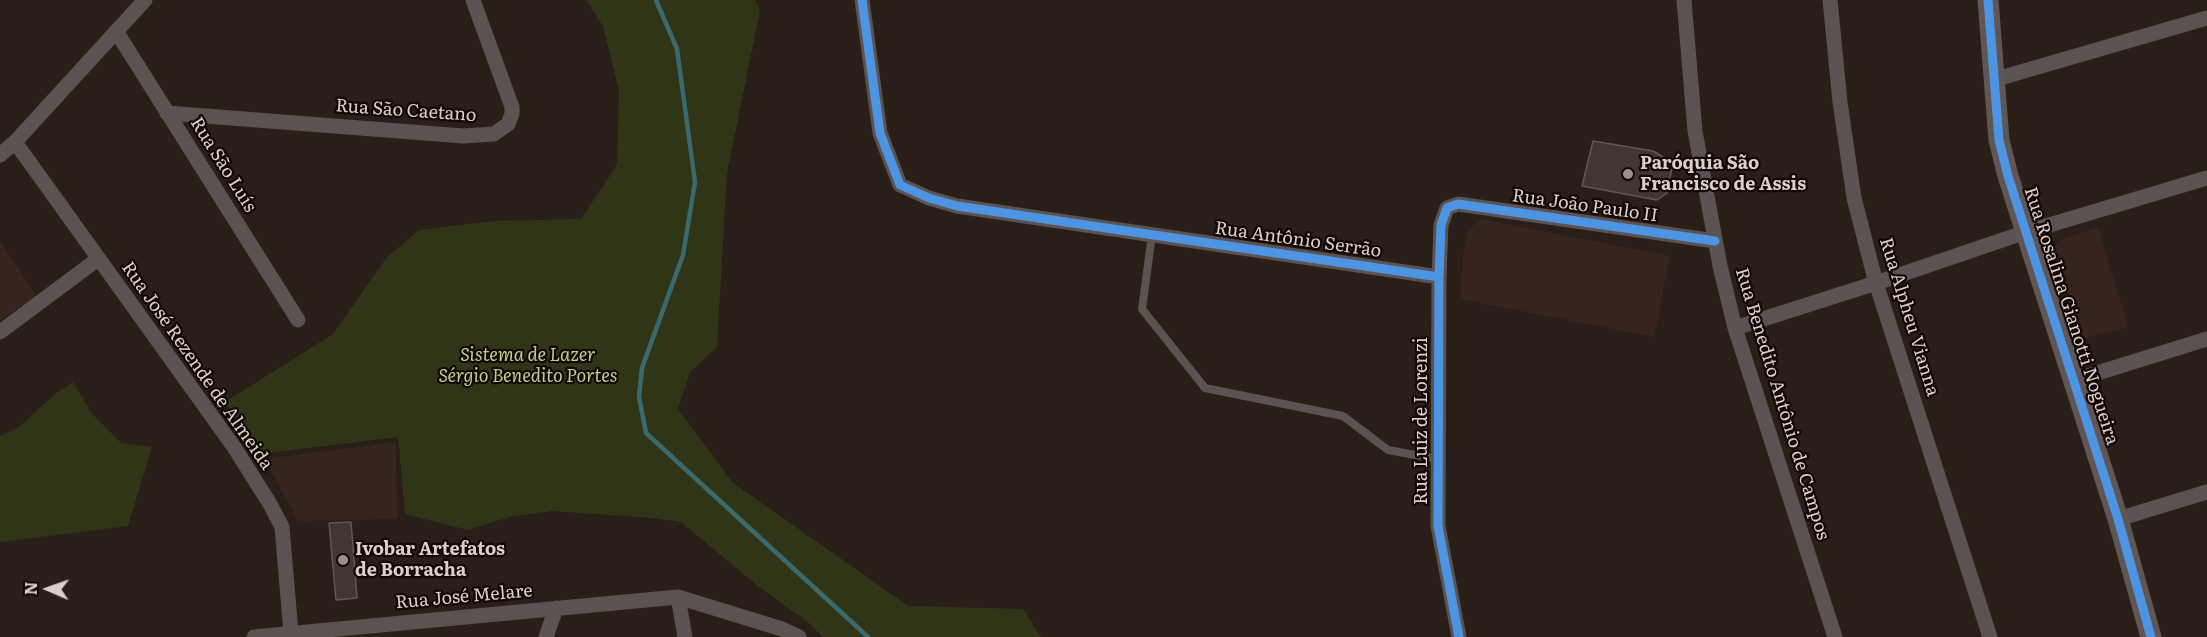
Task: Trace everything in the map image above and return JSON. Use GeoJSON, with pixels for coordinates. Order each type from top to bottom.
{"type":"FeatureCollection","features":[{"type":"Feature","properties":{"kind":"street"},"geometry":{"type":"LineString","coordinates":[[0,155],[15,142],[145,0]]}},
{"type":"Feature","properties":{"kind":"street","name":"Rua São Caetano"},"geometry":{"type":"LineString","coordinates":[[168,113],[463,136],[494,134],[508,124],[512,107],[473,0]]}},
{"type":"Feature","properties":{"kind":"street","name":"Rua Antônio Serrão"},"geometry":{"type":"LineString","coordinates":[[862,0],[880,133],[900,185],[929,198],[957,206],[1439,277]]}},
{"type":"Feature","properties":{"kind":"street","name":"Rua Benedito Antônio de Campos"},"geometry":{"type":"LineString","coordinates":[[1684,0],[1695,131],[1715,241],[1735,328],[1835,637]]}},
{"type":"Feature","properties":{"kind":"street","name":"Rua Alpheu Vianna"},"geometry":{"type":"LineString","coordinates":[[1830,0],[1840,102],[1854,198],[1876,283],[1990,637]]}},
{"type":"Feature","properties":{"kind":"street","name":"Rua Rosalina Gianotti Nogueira"},"geometry":{"type":"LineString","coordinates":[[1988,0],[1999,140],[2118,519],[2151,637]]}},
{"type":"Feature","properties":{"kind":"street"},"geometry":{"type":"LineString","coordinates":[[1993,80],[2207,18]]}},
{"type":"Feature","properties":{"kind":"street","name":"Rua São Luís"},"geometry":{"type":"LineString","coordinates":[[116,31],[298,320]]}},
{"type":"Feature","properties":{"kind":"street","name":"Rua José Rezende de Almeida"},"geometry":{"type":"LineString","coordinates":[[15,142],[234,447],[270,504],[282,527],[291,633]]}},
{"type":"Feature","properties":{"kind":"street"},"geometry":{"type":"LineString","coordinates":[[1735,328],[2026,232],[2207,178]]}},
{"type":"Feature","properties":{"kind":"street","name":"Rua João Paulo II"},"geometry":{"type":"LineString","coordinates":[[1450,206],[1458,204],[1715,241]]}},
{"type":"Feature","properties":{"kind":"street","name":"Rua Luiz de Lorenzi"},"geometry":{"type":"LineString","coordinates":[[1450,206],[1443,215],[1441,225],[1439,277],[1438,526],[1459,637]]}},
{"type":"Feature","properties":{"kind":"street"},"geometry":{"type":"LineString","coordinates":[[0,332],[98,259]]}},
{"type":"Feature","properties":{"kind":"street"},"geometry":{"type":"LineString","coordinates":[[2075,380],[2207,339]]}},
{"type":"Feature","properties":{"kind":"street"},"geometry":{"type":"LineString","coordinates":[[2118,519],[2207,492]]}},
{"type":"Feature","properties":{"kind":"street"},"geometry":{"type":"LineString","coordinates":[[685,637],[678,597],[782,629],[799,637]]}},
{"type":"Feature","properties":{"kind":"street","name":"Rua José Melare"},"geometry":{"type":"LineString","coordinates":[[254,637],[678,597]]}},
{"type":"Feature","properties":{"kind":"street"},"geometry":{"type":"LineString","coordinates":[[546,637],[556,608]]}},
{"type":"Feature","properties":{"kind":"lane"},"geometry":{"type":"LineString","coordinates":[[1152,235],[1142,309],[1205,388],[1343,416],[1388,450],[1437,459]]}},
{"type":"Feature","properties":{"kind":"shaded area"},"geometry":{"type":"Polygon","coordinates":[[[1481,219],[1670,256],[1654,337],[1460,299],[1464,246],[1468,230],[1481,219]]]}},
{"type":"Feature","properties":{"kind":"shaded area"},"geometry":{"type":"Polygon","coordinates":[[[2098,227],[2128,327],[2082,339],[2057,261],[2056,246],[2065,238],[2098,227]]]}},
{"type":"Feature","properties":{"kind":"shaded area"},"geometry":{"type":"Polygon","coordinates":[[[0,241],[37,296],[0,320],[0,241]]]}},
{"type":"Feature","properties":{"kind":"shaded area"},"geometry":{"type":"Polygon","coordinates":[[[396,442],[397,519],[298,521],[265,459],[396,442]]]}},
{"type":"Feature","properties":{"kind":"green space","name":"Sistema de Lazer Sérgio Benedito Portes"},"geometry":{"type":"Polygon","coordinates":[[[586,0],[755,0],[760,10],[727,173],[717,347],[690,372],[678,409],[732,482],[908,606],[1023,609],[1041,637],[823,637],[809,623],[759,587],[681,522],[552,511],[509,517],[468,530],[405,514],[398,437],[260,454],[225,402],[333,334],[387,257],[419,230],[495,221],[581,219],[617,165],[619,91],[603,26],[586,0]]]}},
{"type":"Feature","properties":{"kind":"green space"},"geometry":{"type":"Polygon","coordinates":[[[73,382],[93,415],[121,443],[152,447],[128,526],[0,542],[0,436],[19,427],[55,394],[73,382]]]}},
{"type":"Feature","properties":{"kind":"building","name":"Paróquia São Francisco de Assis"},"geometry":{"type":"Polygon","coordinates":[[[1593,141],[1653,151],[1673,163],[1667,193],[1657,200],[1582,186],[1593,141]]]}},
{"type":"Feature","properties":{"kind":"building","name":"Ivobar Artefatos de Borracha"},"geometry":{"type":"Polygon","coordinates":[[[351,522],[357,598],[336,600],[329,523],[351,522]]]}},
{"type":"Feature","properties":{"kind":"waterway"},"geometry":{"type":"LineString","coordinates":[[656,0],[677,49],[695,182],[683,255],[642,368],[639,397],[646,433],[868,637]]}},
{"type":"Feature","properties":{"kind":"cycle path"},"geometry":{"type":"LineString","coordinates":[[862,0],[880,133],[900,185],[929,198],[957,206],[1439,277]]}},
{"type":"Feature","properties":{"kind":"cycle path"},"geometry":{"type":"LineString","coordinates":[[1988,0],[1999,140],[2008,176],[2118,519],[2151,637]]}},
{"type":"Feature","properties":{"kind":"cycle path"},"geometry":{"type":"LineString","coordinates":[[1459,637],[1438,526],[1439,277],[1441,225],[1447,208],[1458,204],[1715,241]]}},
{"type":"Feature","properties":{"kind":"place","name":"Paróquia São Francisco de Assis"},"geometry":{"type":"Point","coordinates":[1628,174]}},
{"type":"Feature","properties":{"kind":"place","name":"Ivobar Artefatos de Borracha"},"geometry":{"type":"Point","coordinates":[343,560]}}]}
